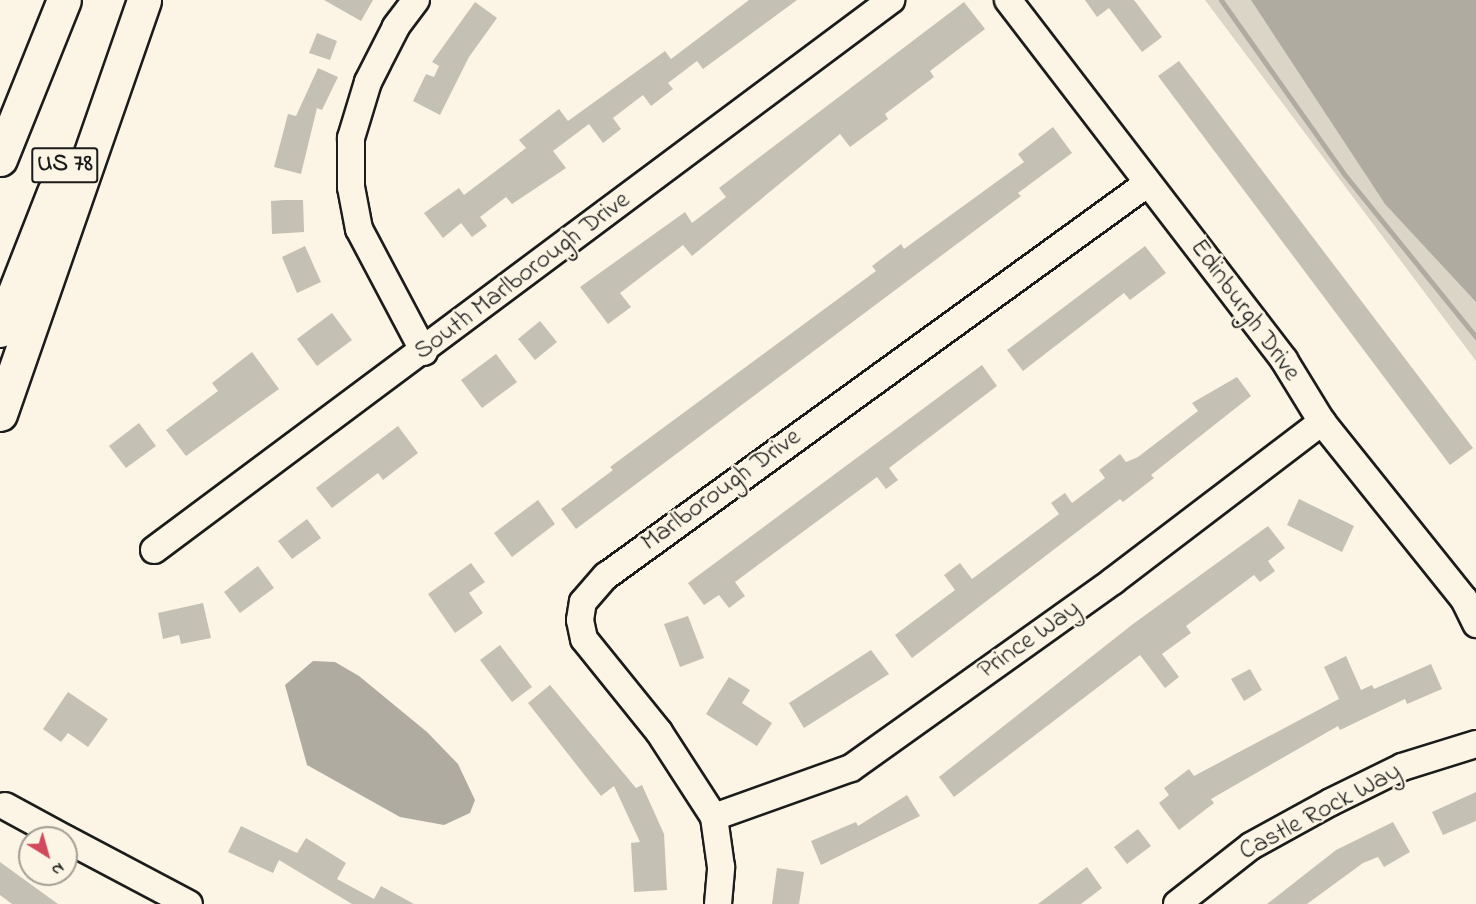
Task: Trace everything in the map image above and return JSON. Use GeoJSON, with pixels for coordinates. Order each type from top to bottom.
{"type":"FeatureCollection","features":[{"type":"Feature","properties":{"kind":"highway","name":"US 78"},"geometry":{"type":"LineString","coordinates":[[0,159],[64,0]]}},
{"type":"Feature","properties":{"kind":"highway","name":"US 78"},"geometry":{"type":"LineString","coordinates":[[0,330],[130,0]]}},
{"type":"Feature","properties":{"kind":"highway"},"geometry":{"type":"LineString","coordinates":[[0,414],[144,0]]}},
{"type":"Feature","properties":{"kind":"street"},"geometry":{"type":"LineString","coordinates":[[416,0],[396,27],[369,82],[351,138],[351,187],[359,229],[424,352]]}},
{"type":"Feature","properties":{"kind":"street","name":"South Marlborough Drive"},"geometry":{"type":"LineString","coordinates":[[154,550],[424,352],[891,0]]}},
{"type":"Feature","properties":{"kind":"street","name":"Edinburgh Drive"},"geometry":{"type":"LineString","coordinates":[[1008,0],[1284,360],[1322,422],[1464,599],[1476,624]]}},
{"type":"Feature","properties":{"kind":"street","name":"Marlborough Drive"},"geometry":{"type":"LineString","coordinates":[[718,904],[721,867],[714,817],[659,732],[584,639],[580,620],[583,602],[633,556],[1148,183]]}},
{"type":"Feature","properties":{"kind":"street","name":"Prince Way"},"geometry":{"type":"LineString","coordinates":[[714,817],[851,768],[1113,581],[1322,422]]}},
{"type":"Feature","properties":{"kind":"street","name":"Castle Rock Way"},"geometry":{"type":"LineString","coordinates":[[1177,904],[1251,846],[1331,802],[1402,767],[1476,744]]}},
{"type":"Feature","properties":{"kind":"street"},"geometry":{"type":"LineString","coordinates":[[5,806],[42,826]]}},
{"type":"Feature","properties":{"kind":"street"},"geometry":{"type":"LineString","coordinates":[[78,845],[189,904]]}},
{"type":"Feature","properties":{"kind":"shaded area"},"geometry":{"type":"Polygon","coordinates":[[[1205,0],[1476,0],[1476,361],[1205,0]]]}},
{"type":"Feature","properties":{"kind":"shaded area"},"geometry":{"type":"Polygon","coordinates":[[[1251,0],[1476,0],[1476,302],[1385,204],[1251,0]]]}},
{"type":"Feature","properties":{"kind":"shaded area"},"geometry":{"type":"Polygon","coordinates":[[[313,661],[335,662],[359,676],[427,732],[458,764],[475,800],[470,813],[444,825],[400,817],[307,765],[285,685],[313,661]]]}},
{"type":"Feature","properties":{"kind":"building"},"geometry":{"type":"Polygon","coordinates":[[[324,0],[373,0],[361,21],[324,0]]]}},
{"type":"Feature","properties":{"kind":"building"},"geometry":{"type":"Polygon","coordinates":[[[749,0],[797,0],[703,69],[697,61],[668,83],[673,89],[651,106],[643,95],[613,118],[621,129],[603,143],[589,124],[553,151],[566,168],[512,204],[506,197],[480,217],[487,226],[472,237],[461,223],[443,238],[424,213],[459,188],[464,195],[526,148],[519,140],[559,109],[568,121],[665,51],[671,59],[749,0]]]}},
{"type":"Feature","properties":{"kind":"building"},"geometry":{"type":"Polygon","coordinates":[[[1085,0],[1134,0],[1162,37],[1142,52],[1109,8],[1097,17],[1085,0]]]}},
{"type":"Feature","properties":{"kind":"building"},"geometry":{"type":"Polygon","coordinates":[[[475,2],[497,18],[469,57],[440,115],[413,101],[426,74],[434,77],[439,66],[432,62],[475,2]]]}},
{"type":"Feature","properties":{"kind":"building"},"geometry":{"type":"Polygon","coordinates":[[[964,2],[985,29],[930,71],[934,77],[885,114],[888,119],[850,147],[840,134],[692,256],[683,245],[620,293],[631,307],[608,324],[580,287],[685,212],[692,223],[726,197],[719,188],[964,2]]]}},
{"type":"Feature","properties":{"kind":"building"},"geometry":{"type":"Polygon","coordinates":[[[317,33],[337,41],[330,60],[309,53],[317,33]]]}},
{"type":"Feature","properties":{"kind":"building"},"geometry":{"type":"Polygon","coordinates":[[[1179,61],[1473,448],[1450,465],[1158,76],[1179,61]]]}},
{"type":"Feature","properties":{"kind":"building"},"geometry":{"type":"Polygon","coordinates":[[[318,68],[338,77],[322,110],[317,108],[301,174],[274,167],[288,114],[296,116],[318,68]]]}},
{"type":"Feature","properties":{"kind":"building"},"geometry":{"type":"Polygon","coordinates":[[[1053,127],[1072,153],[1018,193],[1021,196],[576,529],[561,509],[613,470],[610,467],[876,271],[872,266],[901,244],[904,249],[1024,162],[1018,154],[1053,127]]]}},
{"type":"Feature","properties":{"kind":"building"},"geometry":{"type":"Polygon","coordinates":[[[303,200],[304,232],[272,234],[271,201],[303,200]]]}},
{"type":"Feature","properties":{"kind":"building"},"geometry":{"type":"Polygon","coordinates":[[[305,246],[321,282],[297,293],[282,257],[305,246]]]}},
{"type":"Feature","properties":{"kind":"building"},"geometry":{"type":"Polygon","coordinates":[[[1145,246],[1166,273],[1130,300],[1124,293],[1023,371],[1007,350],[1145,246]]]}},
{"type":"Feature","properties":{"kind":"building"},"geometry":{"type":"Polygon","coordinates":[[[332,313],[352,340],[317,366],[297,339],[332,313]]]}},
{"type":"Feature","properties":{"kind":"building"},"geometry":{"type":"Polygon","coordinates":[[[540,321],[557,342],[535,360],[518,339],[540,321]]]}},
{"type":"Feature","properties":{"kind":"building"},"geometry":{"type":"Polygon","coordinates":[[[252,352],[279,389],[186,456],[166,430],[218,391],[212,383],[252,352]]]}},
{"type":"Feature","properties":{"kind":"building"},"geometry":{"type":"Polygon","coordinates":[[[496,354],[517,382],[482,408],[461,380],[496,354]]]}},
{"type":"Feature","properties":{"kind":"building"},"geometry":{"type":"Polygon","coordinates":[[[982,365],[997,386],[889,468],[898,480],[886,489],[877,477],[735,582],[745,596],[729,608],[719,595],[704,605],[688,583],[982,365]]]}},
{"type":"Feature","properties":{"kind":"building"},"geometry":{"type":"Polygon","coordinates":[[[1237,377],[1251,396],[1151,475],[1154,478],[1123,502],[1120,499],[912,658],[895,635],[955,590],[944,575],[960,563],[972,579],[1059,514],[1051,503],[1065,493],[1072,503],[1105,478],[1099,470],[1120,454],[1126,462],[1138,457],[1198,411],[1192,403],[1237,377]]]}},
{"type":"Feature","properties":{"kind":"building"},"geometry":{"type":"Polygon","coordinates":[[[139,423],[156,446],[126,468],[109,446],[139,423]]]}},
{"type":"Feature","properties":{"kind":"building"},"geometry":{"type":"Polygon","coordinates":[[[398,426],[418,453],[383,480],[378,473],[332,508],[316,488],[398,426]]]}},
{"type":"Feature","properties":{"kind":"building"},"geometry":{"type":"Polygon","coordinates":[[[1299,499],[1354,526],[1342,552],[1287,525],[1299,499]]]}},
{"type":"Feature","properties":{"kind":"building"},"geometry":{"type":"Polygon","coordinates":[[[538,500],[555,524],[512,557],[494,533],[538,500]]]}},
{"type":"Feature","properties":{"kind":"building"},"geometry":{"type":"Polygon","coordinates":[[[307,519],[321,538],[292,559],[278,541],[307,519]]]}},
{"type":"Feature","properties":{"kind":"building"},"geometry":{"type":"Polygon","coordinates":[[[1268,526],[1285,548],[1268,561],[1275,571],[1260,582],[1254,575],[1186,626],[1191,633],[1162,654],[1179,677],[1165,688],[1140,655],[954,797],[939,777],[1133,624],[1268,526]]]}},
{"type":"Feature","properties":{"kind":"building"},"geometry":{"type":"Polygon","coordinates":[[[471,563],[485,582],[469,593],[483,613],[455,633],[428,594],[471,563]]]}},
{"type":"Feature","properties":{"kind":"building"},"geometry":{"type":"Polygon","coordinates":[[[258,566],[274,588],[240,613],[224,592],[258,566]]]}},
{"type":"Feature","properties":{"kind":"building"},"geometry":{"type":"Polygon","coordinates":[[[203,603],[211,638],[181,644],[179,635],[163,639],[158,613],[203,603]]]}},
{"type":"Feature","properties":{"kind":"building"},"geometry":{"type":"Polygon","coordinates":[[[688,616],[704,658],[680,667],[664,624],[688,616]]]}},
{"type":"Feature","properties":{"kind":"building"},"geometry":{"type":"Polygon","coordinates":[[[500,645],[532,687],[512,702],[480,660],[500,645]]]}},
{"type":"Feature","properties":{"kind":"building"},"geometry":{"type":"Polygon","coordinates":[[[871,650],[889,674],[804,728],[789,703],[871,650]]]}},
{"type":"Feature","properties":{"kind":"building"},"geometry":{"type":"Polygon","coordinates":[[[1346,656],[1361,690],[1372,685],[1374,689],[1431,664],[1442,689],[1407,704],[1405,699],[1340,730],[1338,726],[1211,799],[1214,803],[1179,830],[1159,803],[1169,795],[1164,788],[1189,769],[1194,776],[1339,699],[1324,667],[1346,656]]]}},
{"type":"Feature","properties":{"kind":"building"},"geometry":{"type":"Polygon","coordinates":[[[1250,669],[1262,690],[1244,701],[1231,679],[1250,669]]]}},
{"type":"Feature","properties":{"kind":"building"},"geometry":{"type":"Polygon","coordinates":[[[729,677],[750,690],[742,703],[772,723],[757,746],[706,714],[729,677]]]}},
{"type":"Feature","properties":{"kind":"building"},"geometry":{"type":"Polygon","coordinates":[[[550,685],[636,788],[642,785],[664,834],[667,890],[634,892],[631,843],[640,842],[614,786],[601,796],[528,703],[550,685]]]}},
{"type":"Feature","properties":{"kind":"building"},"geometry":{"type":"Polygon","coordinates":[[[68,692],[108,719],[88,747],[68,733],[61,742],[43,729],[68,692]]]}},
{"type":"Feature","properties":{"kind":"building"},"geometry":{"type":"Polygon","coordinates":[[[1476,792],[1476,821],[1443,835],[1432,812],[1476,792]]]}},
{"type":"Feature","properties":{"kind":"building"},"geometry":{"type":"Polygon","coordinates":[[[907,795],[920,816],[821,865],[811,841],[856,822],[858,826],[907,795]]]}},
{"type":"Feature","properties":{"kind":"building"},"geometry":{"type":"Polygon","coordinates":[[[1393,822],[1410,852],[1384,867],[1378,857],[1363,863],[1307,904],[1267,904],[1336,850],[1393,822]]]}},
{"type":"Feature","properties":{"kind":"building"},"geometry":{"type":"Polygon","coordinates":[[[241,826],[297,853],[306,838],[346,863],[337,879],[374,899],[381,886],[414,904],[352,904],[279,860],[273,873],[228,852],[241,826]]]}},
{"type":"Feature","properties":{"kind":"building"},"geometry":{"type":"Polygon","coordinates":[[[1138,829],[1151,846],[1127,864],[1114,847],[1138,829]]]}},
{"type":"Feature","properties":{"kind":"building"},"geometry":{"type":"Polygon","coordinates":[[[0,862],[18,875],[18,886],[33,886],[58,904],[12,904],[0,895],[0,862]]]}},
{"type":"Feature","properties":{"kind":"building"},"geometry":{"type":"Polygon","coordinates":[[[1087,867],[1102,888],[1081,904],[1038,904],[1087,867]]]}},
{"type":"Feature","properties":{"kind":"building"},"geometry":{"type":"Polygon","coordinates":[[[777,868],[804,872],[799,904],[772,904],[777,868]]]}},
{"type":"Feature","properties":{"kind":"waterway"},"geometry":{"type":"LineString","coordinates":[[1221,0],[1344,174],[1476,337]]}}]}
